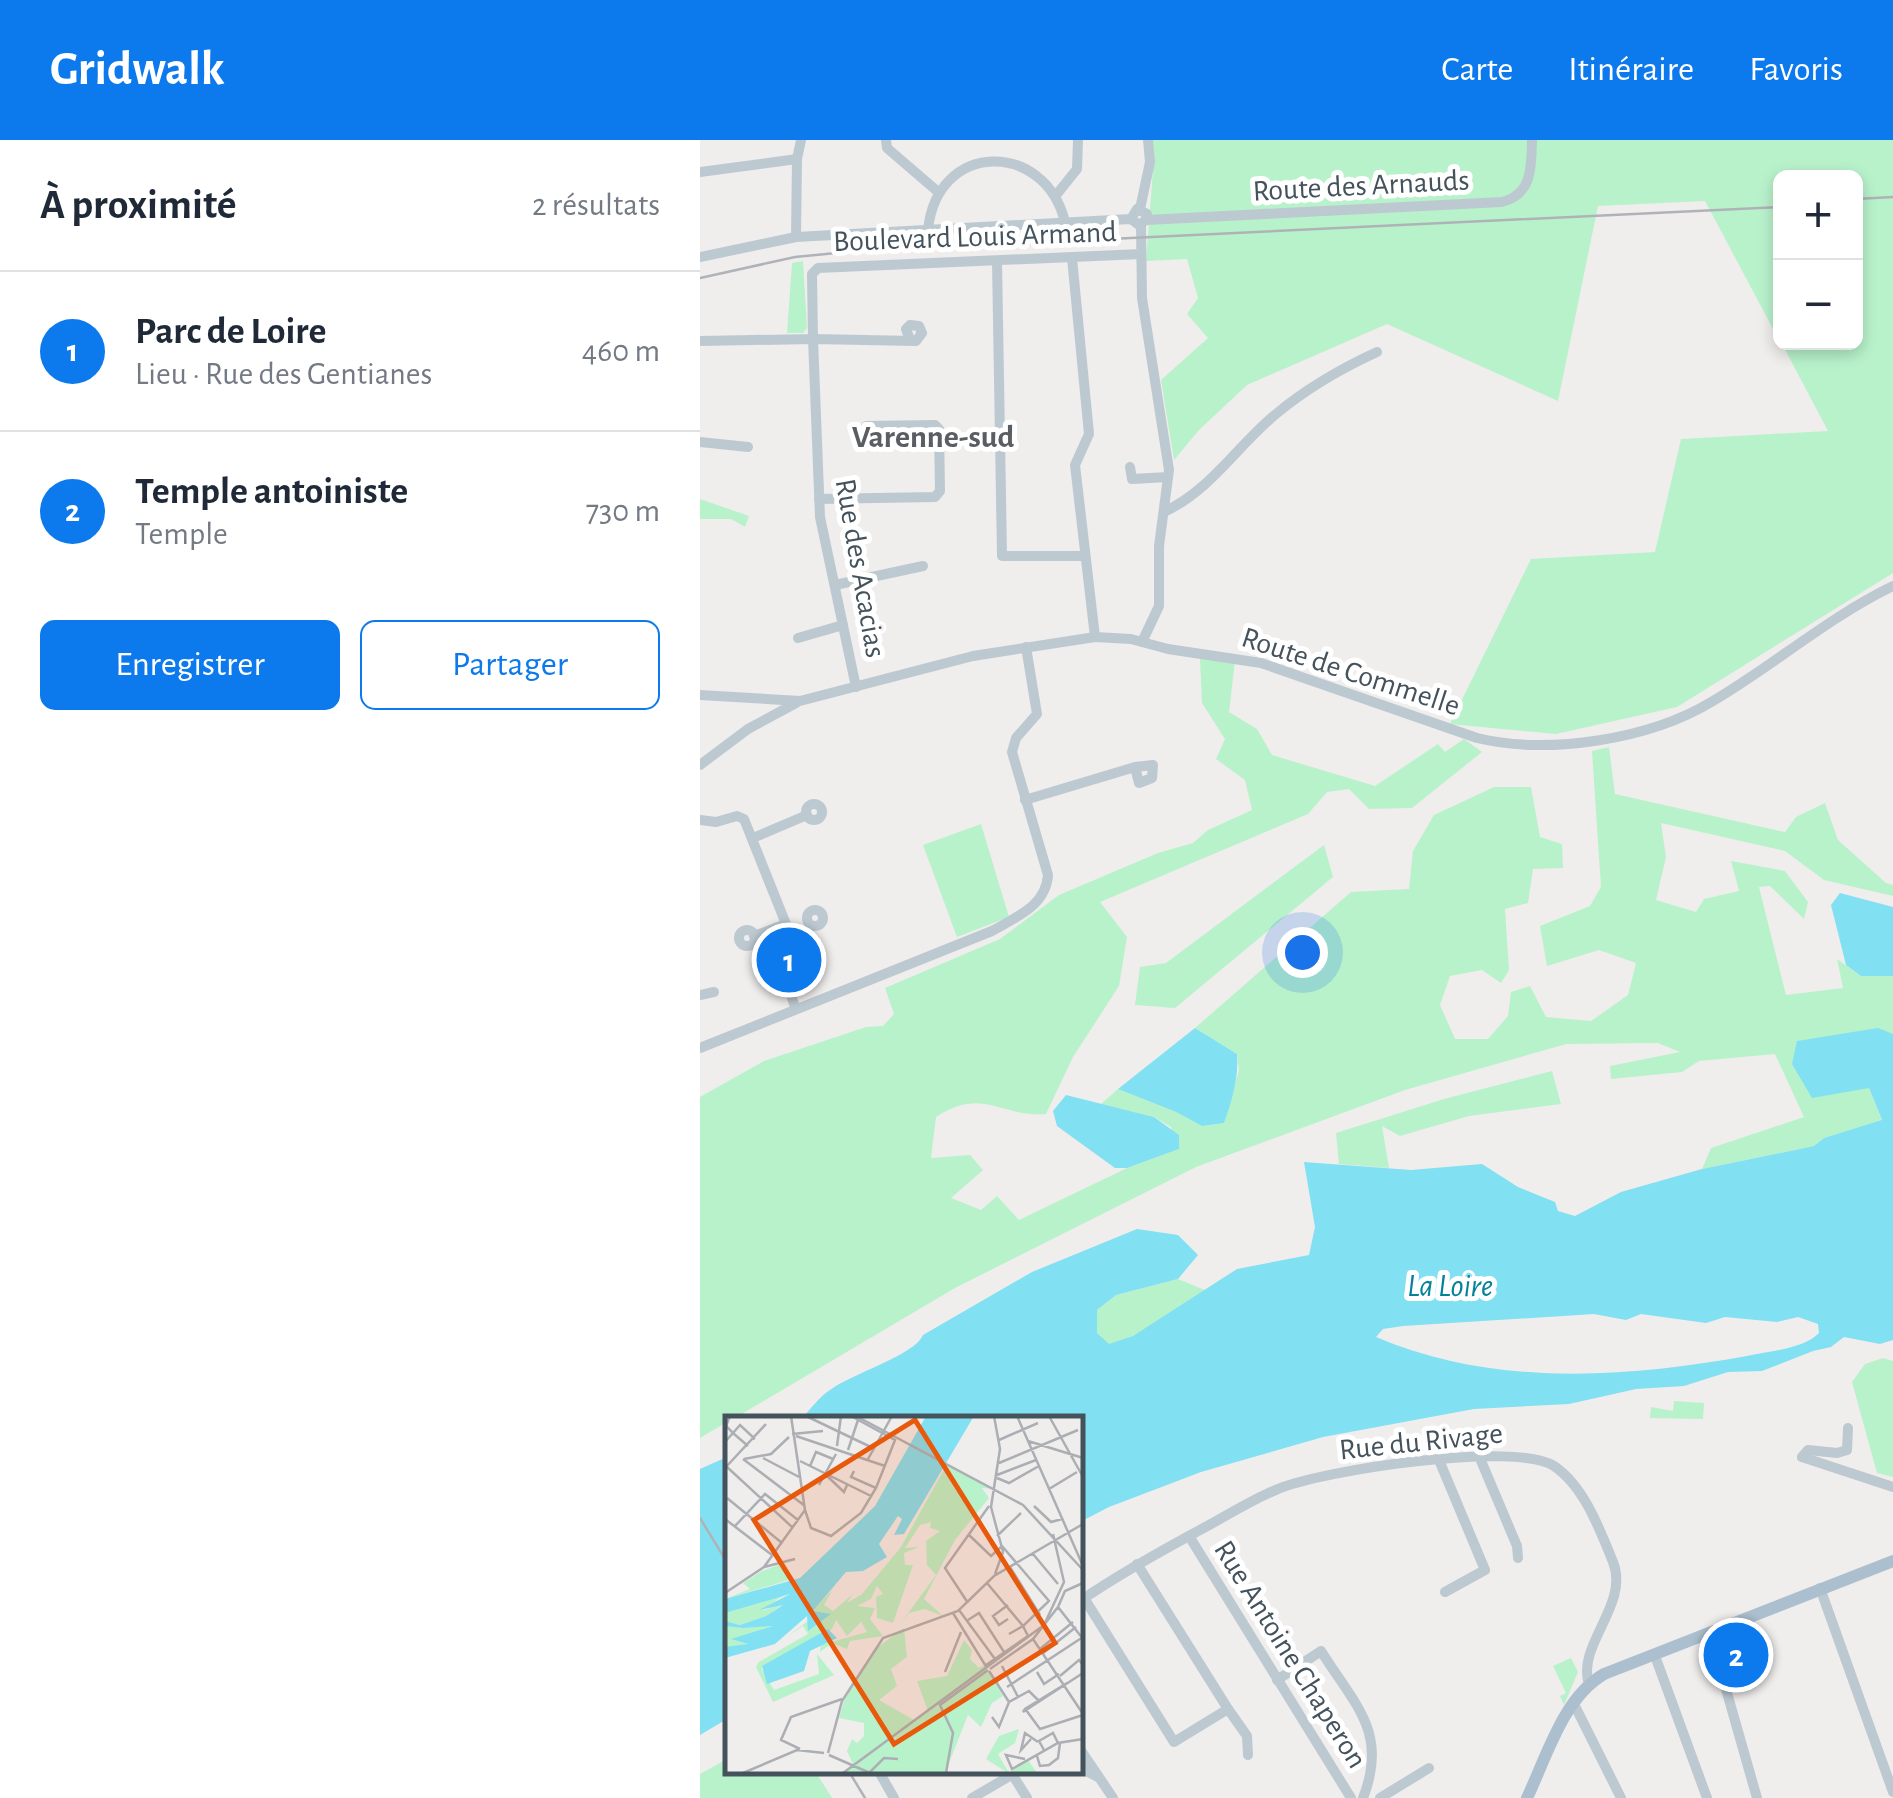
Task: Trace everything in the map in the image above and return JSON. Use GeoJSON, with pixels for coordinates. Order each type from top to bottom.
{"type":"FeatureCollection","features":[{"type":"Feature","properties":{"kind":"main road"},"geometry":{"type":"LineString","coordinates":[[1528,1798],[1573,1702],[1588,1684],[1604,1674],[1893,1561]]}},
{"type":"Feature","properties":{"kind":"street"},"geometry":{"type":"LineString","coordinates":[[796,236],[797,159],[801,140]]}},
{"type":"Feature","properties":{"kind":"street"},"geometry":{"type":"LineString","coordinates":[[886,140],[887,148],[938,191]]}},
{"type":"Feature","properties":{"kind":"street"},"geometry":{"type":"LineString","coordinates":[[1056,194],[1077,169],[1078,140]]}},
{"type":"Feature","properties":{"kind":"street"},"geometry":{"type":"LineString","coordinates":[[1142,642],[1158,606],[1168,477],[1142,298],[1140,221],[1133,212],[1140,209],[1150,162],[1148,140]]}},
{"type":"Feature","properties":{"kind":"street","name":"Route des Arnauds"},"geometry":{"type":"LineString","coordinates":[[700,257],[796,236],[1502,202],[1519,196],[1529,180],[1532,140]]}},
{"type":"Feature","properties":{"kind":"street"},"geometry":{"type":"LineString","coordinates":[[700,172],[797,159]]}},
{"type":"Feature","properties":{"kind":"street"},"geometry":{"type":"LineString","coordinates":[[928,230],[938,191],[962,168],[992,159],[1009,160],[1033,169],[1056,194],[1064,222]]}},
{"type":"Feature","properties":{"kind":"street","name":"Boulevard Louis Armand"},"geometry":{"type":"LineString","coordinates":[[813,339],[812,274],[818,268],[1141,254]]}},
{"type":"Feature","properties":{"kind":"street"},"geometry":{"type":"LineString","coordinates":[[1072,258],[1089,434],[1075,466],[1095,637]]}},
{"type":"Feature","properties":{"kind":"street"},"geometry":{"type":"LineString","coordinates":[[997,262],[1002,556],[1085,556]]}},
{"type":"Feature","properties":{"kind":"street","name":"Rue des Acacias"},"geometry":{"type":"LineString","coordinates":[[813,339],[820,499],[856,686]]}},
{"type":"Feature","properties":{"kind":"street"},"geometry":{"type":"LineString","coordinates":[[700,341],[910,340]]}},
{"type":"Feature","properties":{"kind":"street"},"geometry":{"type":"LineString","coordinates":[[1164,512],[1199,492],[1275,415],[1332,373],[1377,352]]}},
{"type":"Feature","properties":{"kind":"street"},"geometry":{"type":"LineString","coordinates":[[820,499],[935,497],[940,491],[939,430],[935,425],[866,426]]}},
{"type":"Feature","properties":{"kind":"street"},"geometry":{"type":"LineString","coordinates":[[700,442],[748,447]]}},
{"type":"Feature","properties":{"kind":"street"},"geometry":{"type":"LineString","coordinates":[[1130,466],[1132,479],[1168,477]]}},
{"type":"Feature","properties":{"kind":"street"},"geometry":{"type":"LineString","coordinates":[[834,585],[923,566]]}},
{"type":"Feature","properties":{"kind":"street","name":"Route de Commelle"},"geometry":{"type":"LineString","coordinates":[[700,695],[800,701],[973,656],[1095,637],[1261,663],[1487,740],[1555,746],[1596,741],[1686,715],[1893,586]]}},
{"type":"Feature","properties":{"kind":"street"},"geometry":{"type":"LineString","coordinates":[[798,638],[843,625]]}},
{"type":"Feature","properties":{"kind":"street"},"geometry":{"type":"LineString","coordinates":[[700,1048],[992,931],[1031,908],[1046,890],[1048,876],[1012,752],[1016,738],[1037,714],[1026,647]]}},
{"type":"Feature","properties":{"kind":"street"},"geometry":{"type":"LineString","coordinates":[[700,765],[748,729],[800,701]]}},
{"type":"Feature","properties":{"kind":"street"},"geometry":{"type":"LineString","coordinates":[[1025,800],[1135,767]]}},
{"type":"Feature","properties":{"kind":"street"},"geometry":{"type":"LineString","coordinates":[[753,838],[807,815]]}},
{"type":"Feature","properties":{"kind":"street"},"geometry":{"type":"LineString","coordinates":[[700,820],[716,822],[728,816],[742,816],[786,926],[783,971],[796,1007]]}},
{"type":"Feature","properties":{"kind":"street"},"geometry":{"type":"LineString","coordinates":[[754,936],[808,920]]}},
{"type":"Feature","properties":{"kind":"street"},"geometry":{"type":"LineString","coordinates":[[700,995],[714,992]]}},
{"type":"Feature","properties":{"kind":"street"},"geometry":{"type":"LineString","coordinates":[[1848,1428],[1850,1442],[1844,1452],[1812,1450],[1802,1457],[1893,1487]]}},
{"type":"Feature","properties":{"kind":"street"},"geometry":{"type":"LineString","coordinates":[[1479,1456],[1517,1546],[1518,1558]]}},
{"type":"Feature","properties":{"kind":"street","name":"Rue du Rivage"},"geometry":{"type":"LineString","coordinates":[[1082,1599],[1137,1564],[1281,1487],[1438,1460],[1479,1456],[1536,1458],[1566,1475],[1584,1500],[1617,1578],[1617,1588],[1586,1668],[1588,1684]]}},
{"type":"Feature","properties":{"kind":"street"},"geometry":{"type":"LineString","coordinates":[[1438,1460],[1485,1570],[1445,1592]]}},
{"type":"Feature","properties":{"kind":"street","name":"Rue Antoine Chaperon"},"geometry":{"type":"LineString","coordinates":[[1188,1536],[1352,1798]]}},
{"type":"Feature","properties":{"kind":"street"},"geometry":{"type":"LineString","coordinates":[[1137,1564],[1247,1736],[1248,1755]]}},
{"type":"Feature","properties":{"kind":"street"},"geometry":{"type":"LineString","coordinates":[[1820,1588],[1893,1792]]}},
{"type":"Feature","properties":{"kind":"street"},"geometry":{"type":"LineString","coordinates":[[1082,1599],[1174,1742],[1228,1708]]}},
{"type":"Feature","properties":{"kind":"street"},"geometry":{"type":"LineString","coordinates":[[1710,1633],[1758,1798]]}},
{"type":"Feature","properties":{"kind":"street"},"geometry":{"type":"LineString","coordinates":[[1277,1680],[1321,1651],[1370,1729],[1374,1758],[1363,1798]]}},
{"type":"Feature","properties":{"kind":"street"},"geometry":{"type":"LineString","coordinates":[[1655,1656],[1707,1798]]}},
{"type":"Feature","properties":{"kind":"street"},"geometry":{"type":"LineString","coordinates":[[1573,1702],[1621,1798]]}},
{"type":"Feature","properties":{"kind":"street"},"geometry":{"type":"LineString","coordinates":[[1082,1752],[1113,1798]]}},
{"type":"Feature","properties":{"kind":"street"},"geometry":{"type":"LineString","coordinates":[[1380,1798],[1429,1768]]}},
{"type":"Feature","properties":{"kind":"street"},"geometry":{"type":"LineString","coordinates":[[1082,1769],[1099,1778]]}},
{"type":"Feature","properties":{"kind":"street"},"geometry":{"type":"LineString","coordinates":[[880,1773],[894,1798]]}},
{"type":"Feature","properties":{"kind":"street"},"geometry":{"type":"LineString","coordinates":[[972,1798],[1014,1773]]}},
{"type":"Feature","properties":{"kind":"street"},"geometry":{"type":"LineString","coordinates":[[1016,1773],[1027,1798]]}},
{"type":"Feature","properties":{"kind":"green space"},"geometry":{"type":"Polygon","coordinates":[[[1152,140],[1893,140],[1893,573],[1677,707],[1556,734],[1450,724],[1531,559],[1655,552],[1681,439],[1828,431],[1785,350],[1863,350],[1863,170],[1773,170],[1773,329],[1705,201],[1598,206],[1558,401],[1387,324],[1247,385],[1199,430],[1174,460],[1161,380],[1208,338],[1187,314],[1198,298],[1187,259],[1146,261],[1152,140]]]}},
{"type":"Feature","properties":{"kind":"green space"},"geometry":{"type":"Polygon","coordinates":[[[803,261],[807,328],[803,333],[787,333],[792,263],[803,261]]]}},
{"type":"Feature","properties":{"kind":"green space"},"geometry":{"type":"Polygon","coordinates":[[[700,499],[749,516],[745,527],[731,519],[700,519],[700,499]]]}},
{"type":"Feature","properties":{"kind":"green space"},"geometry":{"type":"Polygon","coordinates":[[[1200,659],[1235,661],[1229,712],[1257,729],[1272,755],[1375,786],[1438,744],[1445,752],[1464,739],[1482,752],[1412,808],[1369,809],[1349,789],[1327,792],[1308,814],[1100,902],[1127,937],[1119,986],[1073,1057],[1046,1114],[980,1103],[953,1108],[936,1117],[931,1158],[970,1155],[983,1170],[951,1198],[981,1210],[997,1196],[1019,1220],[1127,1168],[1179,1149],[1171,1127],[1154,1117],[1101,1104],[1118,1089],[1202,1126],[1224,1123],[1239,1070],[1237,1054],[1195,1028],[1351,892],[1409,889],[1413,851],[1434,815],[1494,787],[1531,787],[1540,837],[1562,844],[1563,868],[1533,869],[1528,903],[1505,909],[1509,970],[1501,983],[1482,970],[1450,976],[1440,1005],[1455,1039],[1488,1039],[1508,1016],[1511,992],[1530,986],[1546,1017],[1591,1021],[1628,995],[1636,963],[1599,950],[1547,966],[1540,926],[1590,906],[1601,887],[1592,751],[1609,747],[1615,794],[1785,832],[1796,817],[1825,803],[1838,840],[1893,885],[1893,896],[1824,880],[1785,851],[1661,823],[1666,857],[1656,900],[1696,912],[1704,899],[1739,891],[1731,861],[1785,871],[1808,902],[1804,919],[1770,886],[1759,887],[1786,995],[1843,988],[1837,959],[1861,976],[1893,976],[1893,1034],[1878,1029],[1869,1088],[1882,1121],[1824,1138],[1814,1146],[1702,1169],[1711,1148],[1804,1117],[1775,1054],[1699,1061],[1682,1072],[1611,1079],[1610,1066],[1680,1052],[1658,1043],[1566,1044],[1405,1090],[1196,1167],[955,1288],[738,1416],[725,1416],[725,1423],[700,1438],[700,1097],[764,1061],[866,1027],[883,1026],[894,1014],[885,988],[1000,939],[1059,895],[1158,853],[1193,843],[1208,830],[1252,810],[1245,780],[1216,759],[1225,739],[1202,703],[1200,659]]]}},
{"type":"Feature","properties":{"kind":"green space"},"geometry":{"type":"Polygon","coordinates":[[[981,824],[1009,917],[957,937],[923,845],[981,824]]]}},
{"type":"Feature","properties":{"kind":"green space"},"geometry":{"type":"Polygon","coordinates":[[[1324,845],[1333,877],[1175,1008],[1135,1005],[1140,967],[1166,963],[1324,845]]]}},
{"type":"Feature","properties":{"kind":"green space"},"geometry":{"type":"Polygon","coordinates":[[[1552,1071],[1561,1104],[1469,1116],[1400,1136],[1382,1126],[1389,1168],[1339,1164],[1336,1133],[1552,1071]]]}},
{"type":"Feature","properties":{"kind":"green space"},"geometry":{"type":"Polygon","coordinates":[[[1178,1279],[1207,1291],[1133,1336],[1109,1345],[1097,1333],[1097,1310],[1116,1295],[1178,1279]]]}},
{"type":"Feature","properties":{"kind":"green space"},"geometry":{"type":"Polygon","coordinates":[[[1883,1358],[1893,1361],[1893,1477],[1877,1473],[1852,1382],[1865,1364],[1883,1358]]]}},
{"type":"Feature","properties":{"kind":"green space"},"geometry":{"type":"Polygon","coordinates":[[[1674,1401],[1704,1403],[1703,1419],[1650,1418],[1651,1407],[1673,1411],[1674,1401]]]}},
{"type":"Feature","properties":{"kind":"green space"},"geometry":{"type":"Polygon","coordinates":[[[1571,1658],[1578,1672],[1564,1705],[1560,1696],[1566,1693],[1553,1666],[1571,1658]]]}},
{"type":"Feature","properties":{"kind":"green space"},"geometry":{"type":"Polygon","coordinates":[[[725,1760],[725,1773],[816,1773],[832,1798],[700,1798],[700,1774],[725,1760]]]}},
{"type":"Feature","properties":{"kind":"water"},"geometry":{"type":"Polygon","coordinates":[[[1840,893],[1893,907],[1893,976],[1861,976],[1846,965],[1831,905],[1840,893]]]}},
{"type":"Feature","properties":{"kind":"water"},"geometry":{"type":"Polygon","coordinates":[[[1195,1028],[1237,1054],[1236,1080],[1224,1123],[1202,1126],[1118,1089],[1195,1028]]]}},
{"type":"Feature","properties":{"kind":"water","name":"La Loire"},"geometry":{"type":"Polygon","coordinates":[[[1878,1028],[1893,1034],[1893,1340],[1880,1344],[1844,1337],[1831,1347],[1762,1371],[1728,1372],[1684,1386],[1636,1389],[1569,1404],[1474,1409],[1323,1437],[1201,1472],[1082,1521],[1082,1416],[804,1416],[830,1390],[908,1350],[923,1335],[1032,1272],[1137,1229],[1178,1235],[1198,1255],[1178,1279],[1116,1295],[1097,1310],[1097,1333],[1109,1344],[1133,1336],[1237,1269],[1309,1255],[1315,1227],[1304,1162],[1411,1170],[1482,1164],[1518,1187],[1555,1202],[1558,1211],[1575,1216],[1621,1192],[1702,1169],[1814,1146],[1824,1138],[1882,1120],[1869,1088],[1812,1098],[1792,1064],[1797,1041],[1878,1028]],[[1594,1314],[1403,1326],[1383,1329],[1376,1337],[1466,1364],[1559,1374],[1701,1364],[1785,1349],[1819,1333],[1818,1324],[1798,1317],[1777,1322],[1725,1317],[1706,1323],[1641,1314],[1626,1320],[1594,1314]]]}},
{"type":"Feature","properties":{"kind":"water"},"geometry":{"type":"Polygon","coordinates":[[[1066,1095],[1154,1117],[1179,1135],[1179,1149],[1127,1168],[1115,1168],[1057,1126],[1053,1111],[1066,1095]]]}},
{"type":"Feature","properties":{"kind":"water"},"geometry":{"type":"Polygon","coordinates":[[[725,1458],[725,1720],[700,1735],[700,1469],[725,1458]]]}},
{"type":"Feature","properties":{"kind":"railway"},"geometry":{"type":"LineString","coordinates":[[1863,199],[1893,197]]}},
{"type":"Feature","properties":{"kind":"railway"},"geometry":{"type":"LineString","coordinates":[[700,278],[795,257],[857,251],[1773,207]]}},
{"type":"Feature","properties":{"kind":"railway"},"geometry":{"type":"LineString","coordinates":[[700,1518],[725,1559]]}},
{"type":"Feature","properties":{"kind":"railway"},"geometry":{"type":"LineString","coordinates":[[850,1773],[865,1798]]}},
{"type":"Feature","properties":{"kind":"place","name":"Parc de Loire"},"geometry":{"type":"Point","coordinates":[789,960]}},
{"type":"Feature","properties":{"kind":"place","name":"Temple antoiniste"},"geometry":{"type":"Point","coordinates":[1736,1655]}},
{"type":"Feature","properties":{"kind":"district","name":"Varenne-sud"},"geometry":{"type":"Point","coordinates":[933,436]}}]}
